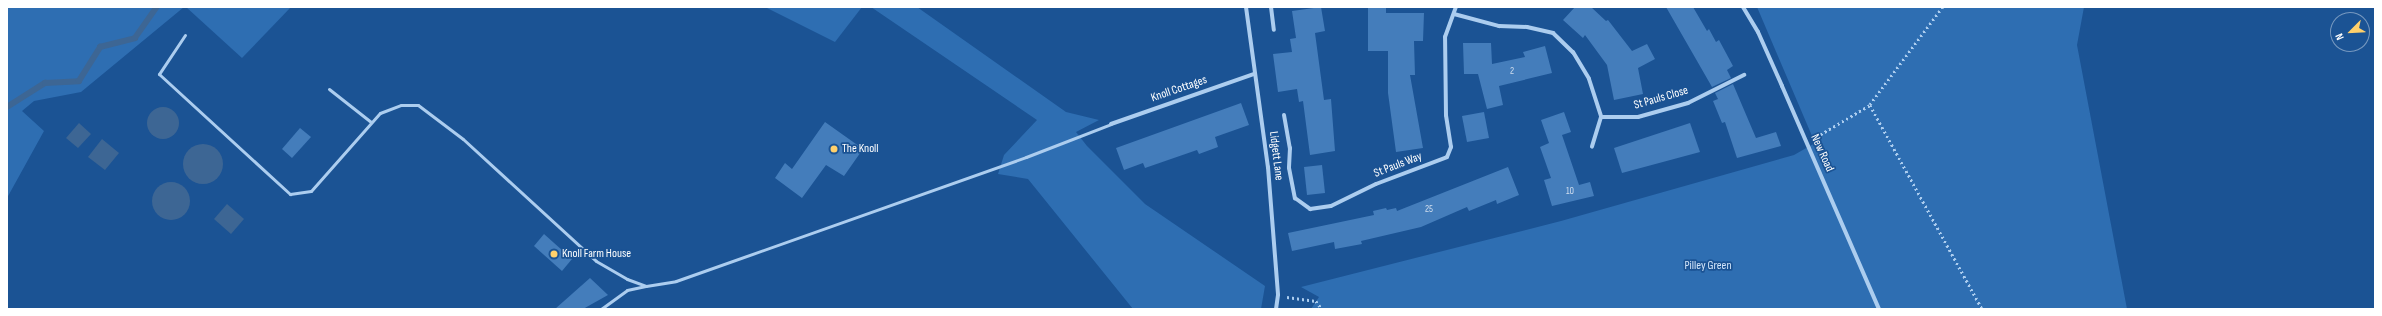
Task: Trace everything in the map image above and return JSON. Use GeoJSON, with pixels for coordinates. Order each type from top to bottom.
{"type":"FeatureCollection","features":[{"type":"Feature","properties":{"kind":"street","name":"Lidgett Lane"},"geometry":{"type":"LineString","coordinates":[[1246,7],[1254,74],[1268,167],[1278,295],[1276,309]]}},
{"type":"Feature","properties":{"kind":"street"},"geometry":{"type":"LineString","coordinates":[[1271,7],[1274,30]]}},
{"type":"Feature","properties":{"kind":"street","name":"St Pauls Way"},"geometry":{"type":"LineString","coordinates":[[1284,115],[1290,148],[1288,168],[1295,198],[1310,209],[1331,206],[1376,184],[1447,157],[1451,148],[1446,115],[1445,37],[1456,7]]}},
{"type":"Feature","properties":{"kind":"street","name":"New Road"},"geometry":{"type":"LineString","coordinates":[[1743,7],[1758,32],[1879,309]]}},
{"type":"Feature","properties":{"kind":"street"},"geometry":{"type":"LineString","coordinates":[[1454,14],[1500,26],[1527,27],[1553,33],[1573,52],[1589,79],[1601,117],[1592,147]]}},
{"type":"Feature","properties":{"kind":"street","name":"Knoll Cottages"},"geometry":{"type":"LineString","coordinates":[[1111,124],[1254,74]]}},
{"type":"Feature","properties":{"kind":"street","name":"St Pauls Close"},"geometry":{"type":"LineString","coordinates":[[1601,117],[1638,117],[1688,103],[1744,75]]}},
{"type":"Feature","properties":{"kind":"lane"},"geometry":{"type":"LineString","coordinates":[[185,35],[159,74],[290,194],[311,191],[380,113],[401,104],[418,105],[463,139],[596,261],[628,279],[646,286]]}},
{"type":"Feature","properties":{"kind":"lane"},"geometry":{"type":"LineString","coordinates":[[329,89],[371,122]]}},
{"type":"Feature","properties":{"kind":"lane"},"geometry":{"type":"LineString","coordinates":[[601,309],[627,290],[676,281],[1026,157],[1111,124]]}},
{"type":"Feature","properties":{"kind":"path"},"geometry":{"type":"LineString","coordinates":[[1807,143],[1870,105],[1943,7]]}},
{"type":"Feature","properties":{"kind":"path"},"geometry":{"type":"LineString","coordinates":[[1870,105],[1982,309]]}},
{"type":"Feature","properties":{"kind":"path"},"geometry":{"type":"LineString","coordinates":[[1278,295],[1316,302],[1322,309]]}},
{"type":"Feature","properties":{"kind":"green space"},"geometry":{"type":"Polygon","coordinates":[[[7,7],[184,7],[81,92],[34,101],[22,111],[44,131],[7,198],[7,7]]]}},
{"type":"Feature","properties":{"kind":"green space"},"geometry":{"type":"Polygon","coordinates":[[[186,7],[291,7],[242,58],[186,7]]]}},
{"type":"Feature","properties":{"kind":"green space"},"geometry":{"type":"Polygon","coordinates":[[[765,7],[862,7],[835,42],[765,7]]]}},
{"type":"Feature","properties":{"kind":"green space"},"geometry":{"type":"Polygon","coordinates":[[[871,7],[917,7],[1066,112],[1099,120],[1076,132],[1087,146],[1145,204],[1265,286],[1261,309],[1133,309],[1028,179],[998,174],[1004,155],[1037,120],[871,7]]]}},
{"type":"Feature","properties":{"kind":"green space","name":"Pilley Green"},"geometry":{"type":"Polygon","coordinates":[[[1757,7],[2084,7],[2077,45],[2127,309],[1311,309],[1319,297],[1301,287],[1561,221],[1794,155],[1815,143],[1757,7]]]}},
{"type":"Feature","properties":{"kind":"shaded area"},"geometry":{"type":"Polygon","coordinates":[[[160,107],[166,107],[175,111],[179,123],[175,135],[166,139],[160,139],[151,135],[147,126],[147,120],[151,111],[160,107]]]}},
{"type":"Feature","properties":{"kind":"shaded area"},"geometry":{"type":"Polygon","coordinates":[[[79,123],[91,134],[78,148],[66,138],[79,123]]]}},
{"type":"Feature","properties":{"kind":"shaded area"},"geometry":{"type":"Polygon","coordinates":[[[102,139],[119,153],[105,170],[88,157],[102,139]]]}},
{"type":"Feature","properties":{"kind":"shaded area"},"geometry":{"type":"Polygon","coordinates":[[[207,144],[214,147],[220,153],[223,164],[222,172],[214,181],[207,184],[199,184],[192,181],[184,172],[183,160],[186,153],[195,145],[207,144]]]}},
{"type":"Feature","properties":{"kind":"shaded area"},"geometry":{"type":"Polygon","coordinates":[[[167,182],[175,182],[185,187],[189,194],[189,208],[185,215],[175,220],[167,220],[157,215],[155,212],[152,205],[152,197],[157,187],[160,185],[167,182]]]}},
{"type":"Feature","properties":{"kind":"shaded area"},"geometry":{"type":"Polygon","coordinates":[[[227,204],[244,219],[231,234],[214,219],[227,204]]]}},
{"type":"Feature","properties":{"kind":"building"},"geometry":{"type":"Polygon","coordinates":[[[1321,7],[1325,31],[1315,33],[1324,100],[1331,99],[1335,151],[1310,155],[1303,101],[1299,102],[1297,89],[1278,92],[1273,54],[1292,52],[1290,39],[1296,38],[1292,11],[1321,7]]]}},
{"type":"Feature","properties":{"kind":"building"},"geometry":{"type":"Polygon","coordinates":[[[1368,7],[1386,7],[1386,13],[1424,13],[1423,41],[1414,41],[1415,75],[1410,75],[1423,148],[1396,152],[1388,93],[1388,51],[1368,51],[1368,7]]]}},
{"type":"Feature","properties":{"kind":"building"},"geometry":{"type":"Polygon","coordinates":[[[1575,7],[1591,7],[1606,21],[1608,20],[1632,51],[1647,44],[1655,59],[1638,68],[1643,94],[1614,100],[1607,65],[1585,35],[1583,38],[1563,20],[1575,7]]]}},
{"type":"Feature","properties":{"kind":"building"},"geometry":{"type":"Polygon","coordinates":[[[1666,7],[1693,7],[1707,31],[1709,29],[1716,42],[1719,40],[1733,66],[1727,70],[1731,78],[1712,87],[1666,7]]]}},
{"type":"Feature","properties":{"kind":"building"},"geometry":{"type":"Polygon","coordinates":[[[1463,43],[1491,43],[1492,64],[1525,57],[1523,52],[1545,46],[1552,73],[1499,86],[1503,105],[1487,109],[1478,74],[1464,74],[1463,43]]]}},
{"type":"Feature","properties":{"kind":"building"},"geometry":{"type":"Polygon","coordinates":[[[1733,84],[1756,138],[1776,132],[1781,146],[1737,158],[1725,122],[1722,123],[1713,101],[1718,99],[1715,93],[1733,84]]]}},
{"type":"Feature","properties":{"kind":"building"},"geometry":{"type":"Polygon","coordinates":[[[1241,103],[1249,125],[1215,137],[1218,147],[1199,154],[1197,150],[1145,168],[1143,163],[1124,170],[1116,148],[1241,103]]]}},
{"type":"Feature","properties":{"kind":"building"},"geometry":{"type":"Polygon","coordinates":[[[1484,112],[1489,138],[1467,142],[1462,116],[1484,112]]]}},
{"type":"Feature","properties":{"kind":"building"},"geometry":{"type":"Polygon","coordinates":[[[1564,112],[1571,132],[1562,135],[1579,185],[1590,182],[1594,196],[1552,206],[1544,180],[1551,178],[1540,147],[1549,143],[1541,120],[1564,112]]]}},
{"type":"Feature","properties":{"kind":"building"},"geometry":{"type":"Polygon","coordinates":[[[825,122],[863,149],[844,176],[826,165],[802,198],[775,178],[785,163],[792,169],[825,122]]]}},
{"type":"Feature","properties":{"kind":"building"},"geometry":{"type":"Polygon","coordinates":[[[1690,123],[1700,152],[1622,173],[1614,148],[1690,123]]]}},
{"type":"Feature","properties":{"kind":"building"},"geometry":{"type":"Polygon","coordinates":[[[300,128],[311,137],[292,158],[282,149],[300,128]]]}},
{"type":"Feature","properties":{"kind":"building"},"geometry":{"type":"Polygon","coordinates":[[[1322,165],[1325,193],[1307,195],[1304,167],[1322,165]]]}},
{"type":"Feature","properties":{"kind":"building"},"geometry":{"type":"Polygon","coordinates":[[[1508,167],[1519,195],[1497,204],[1496,200],[1469,211],[1467,207],[1421,227],[1361,241],[1362,244],[1335,249],[1334,242],[1292,251],[1288,233],[1374,215],[1373,211],[1386,208],[1387,210],[1396,208],[1397,211],[1508,167]]]}},
{"type":"Feature","properties":{"kind":"building","name":"Knoll Farm House"},"geometry":{"type":"Polygon","coordinates":[[[544,234],[572,259],[562,271],[534,246],[544,234]]]}},
{"type":"Feature","properties":{"kind":"building"},"geometry":{"type":"Polygon","coordinates":[[[590,278],[608,295],[583,309],[555,309],[590,278]]]}},
{"type":"Feature","properties":{"kind":"waterway"},"geometry":{"type":"LineString","coordinates":[[7,107],[45,83],[79,81],[100,47],[135,38],[157,7]]}},
{"type":"Feature","properties":{"kind":"place","name":"The Knoll"},"geometry":{"type":"Point","coordinates":[834,149]}},
{"type":"Feature","properties":{"kind":"place","name":"Knoll Farm House"},"geometry":{"type":"Point","coordinates":[554,254]}}]}
